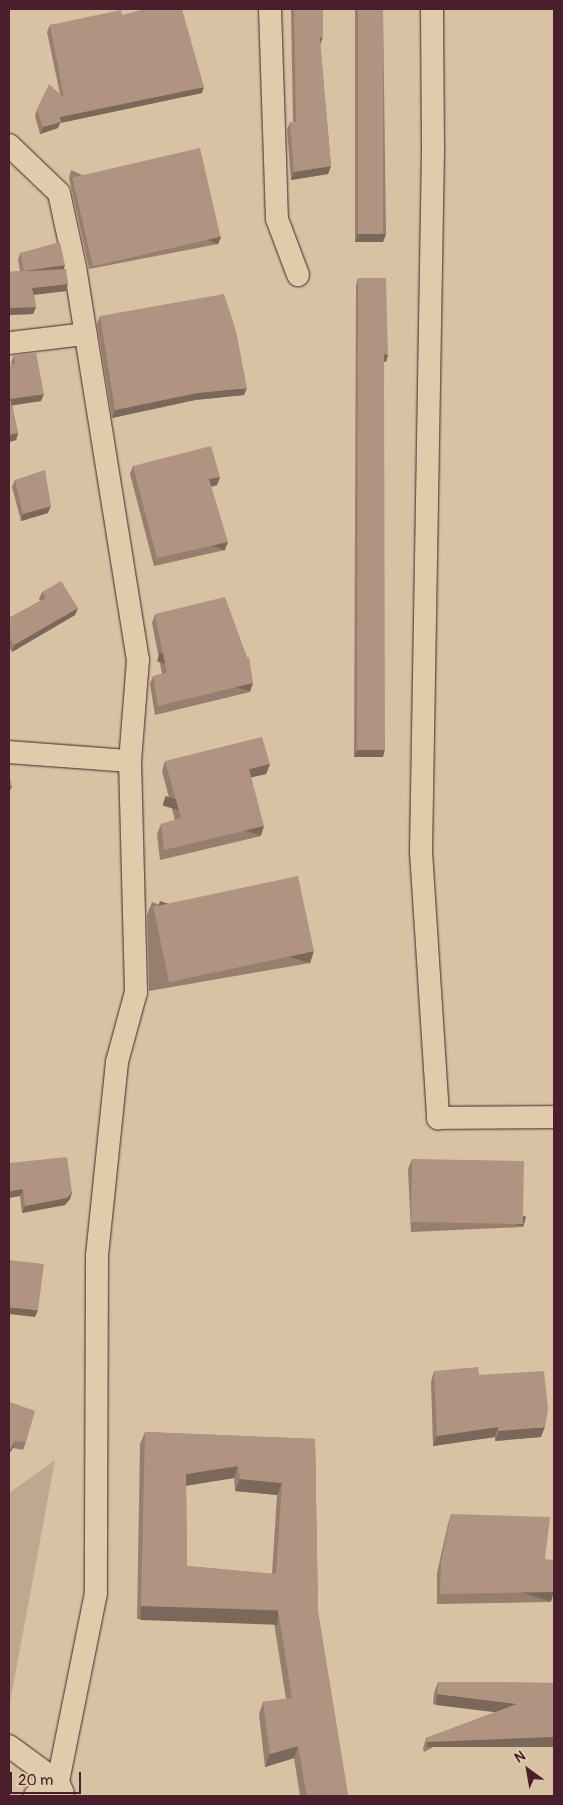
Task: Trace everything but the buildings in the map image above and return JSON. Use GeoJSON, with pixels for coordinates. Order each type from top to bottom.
{"type":"FeatureCollection","features":[{"type":"Feature","properties":{"kind":"street"},"geometry":{"type":"LineString","coordinates":[[270,9],[277,219],[298,275]]}},
{"type":"Feature","properties":{"kind":"street"},"geometry":{"type":"LineString","coordinates":[[432,9],[433,150],[421,852],[438,1118],[554,1118]]}},
{"type":"Feature","properties":{"kind":"street"},"geometry":{"type":"LineString","coordinates":[[9,145],[59,193],[75,267],[138,660],[130,760],[136,992],[118,1062],[96,1255],[96,1593],[61,1789]]}},
{"type":"Feature","properties":{"kind":"street"},"geometry":{"type":"LineString","coordinates":[[9,343],[85,334]]}},
{"type":"Feature","properties":{"kind":"street"},"geometry":{"type":"LineString","coordinates":[[9,752],[130,760]]}},
{"type":"Feature","properties":{"kind":"street"},"geometry":{"type":"LineString","coordinates":[[9,1746],[61,1789]]}},
{"type":"Feature","properties":{"kind":"street"},"geometry":{"type":"LineString","coordinates":[[35,1796],[61,1789]]}},
{"type":"Feature","properties":{"kind":"shaded area"},"geometry":{"type":"Polygon","coordinates":[[[55,1460],[9,1708],[9,1493],[55,1460]]]}}]}
